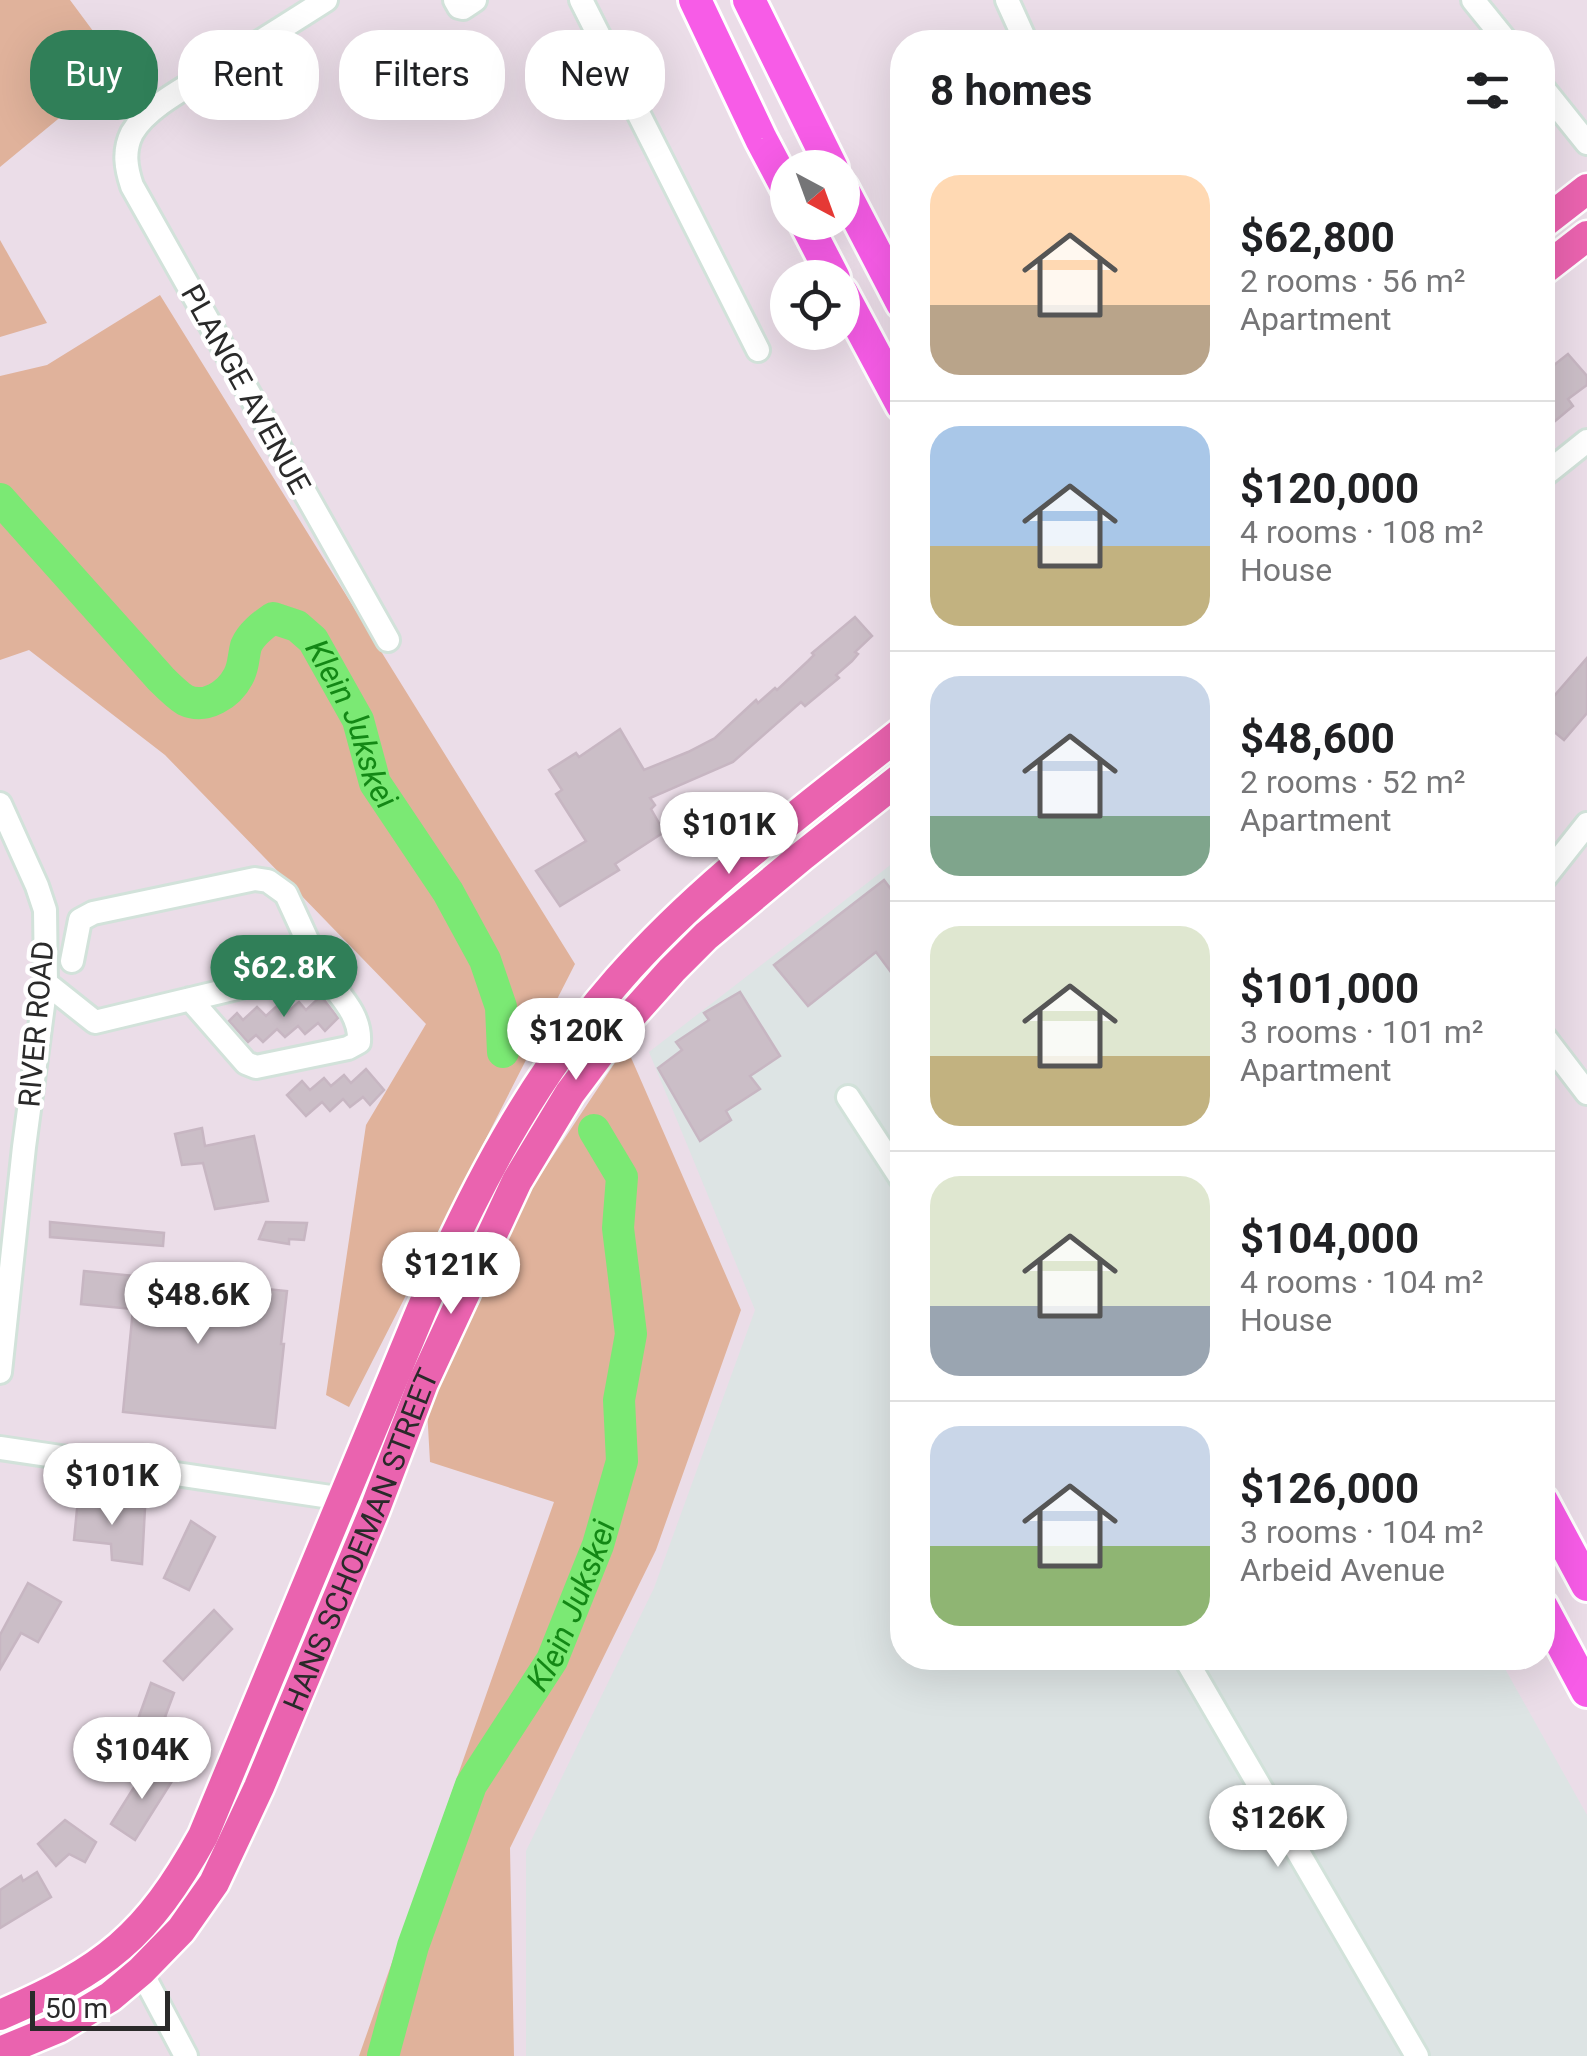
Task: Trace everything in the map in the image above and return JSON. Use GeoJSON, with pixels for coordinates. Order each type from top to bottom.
{"type":"FeatureCollection","features":[{"type":"Feature","properties":{"kind":"highway"},"geometry":{"type":"LineString","coordinates":[[695,0],[770,156]]}},
{"type":"Feature","properties":{"kind":"highway"},"geometry":{"type":"LineString","coordinates":[[749,0],[823,150]]}},
{"type":"Feature","properties":{"kind":"highway"},"geometry":{"type":"LineString","coordinates":[[860,222],[890,280]]}},
{"type":"Feature","properties":{"kind":"highway"},"geometry":{"type":"LineString","coordinates":[[860,327],[890,383]]}},
{"type":"Feature","properties":{"kind":"highway"},"geometry":{"type":"LineString","coordinates":[[1555,1526],[1587,1585]]}},
{"type":"Feature","properties":{"kind":"highway"},"geometry":{"type":"LineString","coordinates":[[1555,1631],[1587,1691]]}},
{"type":"Feature","properties":{"kind":"main road"},"geometry":{"type":"LineString","coordinates":[[1555,214],[1587,189]]}},
{"type":"Feature","properties":{"kind":"main road"},"geometry":{"type":"LineString","coordinates":[[1555,261],[1587,236]]}},
{"type":"Feature","properties":{"kind":"main road","name":"HANS SCHOEMAN STREET"},"geometry":{"type":"LineString","coordinates":[[0,2016],[54,1991],[112,1955],[149,1918],[179,1878],[202,1836],[459,1226],[536,1086],[618,980],[651,945],[725,875],[890,742]]}},
{"type":"Feature","properties":{"kind":"main road","name":"HANS SCHOEMAN STREET"},"geometry":{"type":"LineString","coordinates":[[0,2052],[58,2028],[110,1997],[141,1971],[196,1912],[223,1867],[375,1509],[423,1384],[532,1152],[570,1093],[612,1037],[706,936],[890,786]]}},
{"type":"Feature","properties":{"kind":"street","name":"PLANGE AVENUE"},"geometry":{"type":"LineString","coordinates":[[326,0],[158,106],[133,132],[125,157],[126,170],[388,640]]}},
{"type":"Feature","properties":{"kind":"street"},"geometry":{"type":"LineString","coordinates":[[582,0],[758,350]]}},
{"type":"Feature","properties":{"kind":"street"},"geometry":{"type":"LineString","coordinates":[[1006,0],[1020,30]]}},
{"type":"Feature","properties":{"kind":"street"},"geometry":{"type":"LineString","coordinates":[[1473,0],[1491,30]]}},
{"type":"Feature","properties":{"kind":"street"},"geometry":{"type":"LineString","coordinates":[[1555,103],[1587,143]]}},
{"type":"Feature","properties":{"kind":"street"},"geometry":{"type":"LineString","coordinates":[[1555,467],[1587,441]]}},
{"type":"Feature","properties":{"kind":"street","name":"RIVER ROAD"},"geometry":{"type":"LineString","coordinates":[[0,804],[44,910],[46,983],[0,1372]]}},
{"type":"Feature","properties":{"kind":"street"},"geometry":{"type":"LineString","coordinates":[[1555,865],[1587,824]]}},
{"type":"Feature","properties":{"kind":"street"},"geometry":{"type":"LineString","coordinates":[[72,961],[80,920],[93,912],[255,879],[268,880],[286,894],[320,968],[348,1004],[360,1028],[360,1042],[348,1048],[256,1067],[246,1063],[190,999]]}},
{"type":"Feature","properties":{"kind":"street"},"geometry":{"type":"LineString","coordinates":[[46,983],[95,1022],[320,968]]}},
{"type":"Feature","properties":{"kind":"street"},"geometry":{"type":"LineString","coordinates":[[1555,1051],[1587,1092]]}},
{"type":"Feature","properties":{"kind":"street"},"geometry":{"type":"LineString","coordinates":[[848,1096],[890,1161]]}},
{"type":"Feature","properties":{"kind":"street"},"geometry":{"type":"LineString","coordinates":[[0,1144],[24,1147]]}},
{"type":"Feature","properties":{"kind":"street"},"geometry":{"type":"LineString","coordinates":[[0,1448],[344,1499],[375,1509]]}},
{"type":"Feature","properties":{"kind":"street"},"geometry":{"type":"LineString","coordinates":[[1191,1670],[1417,2056]]}},
{"type":"Feature","properties":{"kind":"street"},"geometry":{"type":"LineString","coordinates":[[141,1971],[186,2056]]}},
{"type":"Feature","properties":{"kind":"shaded area"},"geometry":{"type":"Polygon","coordinates":[[[0,0],[70,0],[92,30],[30,30],[30,120],[57,120],[0,167],[0,0]]]}},
{"type":"Feature","properties":{"kind":"shaded area"},"geometry":{"type":"Polygon","coordinates":[[[0,240],[47,323],[0,337],[0,240]]]}},
{"type":"Feature","properties":{"kind":"shaded area"},"geometry":{"type":"Polygon","coordinates":[[[160,295],[575,964],[349,1407],[326,1395],[366,1125],[426,1024],[165,755],[29,650],[0,660],[0,376],[47,365],[160,295]]]}},
{"type":"Feature","properties":{"kind":"shaded area"},"geometry":{"type":"Polygon","coordinates":[[[890,865],[890,1670],[1506,1670],[1587,1815],[1587,2056],[526,2056],[526,1851],[654,1588],[755,1310],[649,1052],[890,865]]]}},
{"type":"Feature","properties":{"kind":"shaded area"},"geometry":{"type":"Polygon","coordinates":[[[626,1046],[741,1310],[656,1550],[510,1848],[514,2056],[359,2056],[554,1502],[430,1462],[427,1409],[517,1210],[626,1046]]]}},
{"type":"Feature","properties":{"kind":"building"},"geometry":{"type":"Polygon","coordinates":[[[1568,354],[1587,376],[1587,385],[1568,399],[1573,406],[1555,421],[1555,364],[1568,354]]]}},
{"type":"Feature","properties":{"kind":"building"},"geometry":{"type":"Polygon","coordinates":[[[855,617],[872,636],[836,675],[839,678],[805,706],[801,702],[733,762],[650,798],[655,805],[651,809],[664,832],[615,864],[619,870],[560,906],[536,871],[586,841],[556,794],[562,790],[549,770],[576,753],[579,757],[620,729],[644,770],[688,752],[715,738],[756,700],[758,703],[777,690],[812,653],[855,617]]]}},
{"type":"Feature","properties":{"kind":"building"},"geometry":{"type":"Polygon","coordinates":[[[1587,658],[1587,713],[1564,740],[1555,733],[1555,695],[1587,658]]]}},
{"type":"Feature","properties":{"kind":"building"},"geometry":{"type":"Polygon","coordinates":[[[884,880],[890,888],[890,971],[876,952],[808,1006],[774,965],[884,880]]]}},
{"type":"Feature","properties":{"kind":"building"},"geometry":{"type":"Polygon","coordinates":[[[740,992],[780,1056],[750,1076],[760,1089],[726,1111],[731,1120],[700,1141],[658,1068],[682,1050],[676,1042],[709,1020],[704,1013],[740,992]]]}},
{"type":"Feature","properties":{"kind":"building"},"geometry":{"type":"Polygon","coordinates":[[[321,996],[338,1018],[325,1031],[318,1023],[305,1034],[298,1026],[285,1037],[277,1029],[263,1042],[256,1035],[248,1042],[229,1021],[237,1013],[243,1020],[257,1007],[266,1016],[279,1004],[286,1013],[299,1002],[306,1010],[321,996]]]}},
{"type":"Feature","properties":{"kind":"building"},"geometry":{"type":"Polygon","coordinates":[[[366,1069],[384,1090],[370,1105],[363,1097],[350,1107],[343,1099],[330,1111],[322,1102],[306,1116],[287,1095],[302,1081],[310,1090],[324,1078],[331,1086],[344,1075],[351,1083],[366,1069]]]}},
{"type":"Feature","properties":{"kind":"building"},"geometry":{"type":"Polygon","coordinates":[[[202,1128],[205,1146],[254,1136],[268,1201],[215,1209],[203,1163],[182,1165],[175,1134],[202,1128]]]}},
{"type":"Feature","properties":{"kind":"building"},"geometry":{"type":"Polygon","coordinates":[[[50,1222],[164,1233],[163,1246],[50,1237],[50,1222]]]}},
{"type":"Feature","properties":{"kind":"building"},"geometry":{"type":"Polygon","coordinates":[[[266,1222],[307,1223],[304,1240],[289,1239],[289,1244],[259,1239],[266,1222]]]}},
{"type":"Feature","properties":{"kind":"building"},"geometry":{"type":"Polygon","coordinates":[[[84,1271],[287,1291],[275,1428],[123,1412],[133,1309],[81,1304],[84,1271]]]}},
{"type":"Feature","properties":{"kind":"building"},"geometry":{"type":"Polygon","coordinates":[[[78,1499],[145,1508],[142,1564],[112,1560],[111,1544],[74,1540],[78,1499]]]}},
{"type":"Feature","properties":{"kind":"building"},"geometry":{"type":"Polygon","coordinates":[[[191,1521],[215,1537],[189,1590],[164,1578],[191,1521]]]}},
{"type":"Feature","properties":{"kind":"building"},"geometry":{"type":"Polygon","coordinates":[[[28,1583],[61,1602],[38,1642],[21,1633],[0,1669],[0,1635],[28,1583]]]}},
{"type":"Feature","properties":{"kind":"building"},"geometry":{"type":"Polygon","coordinates":[[[214,1610],[232,1629],[183,1680],[164,1661],[214,1610]]]}},
{"type":"Feature","properties":{"kind":"building"},"geometry":{"type":"Polygon","coordinates":[[[151,1683],[174,1693],[165,1717],[173,1721],[155,1760],[128,1747],[151,1683]]]}},
{"type":"Feature","properties":{"kind":"building"},"geometry":{"type":"Polygon","coordinates":[[[148,1765],[172,1781],[135,1840],[111,1824],[148,1765]]]}},
{"type":"Feature","properties":{"kind":"building"},"geometry":{"type":"Polygon","coordinates":[[[65,1820],[96,1842],[85,1862],[69,1854],[56,1866],[38,1844],[65,1820]]]}},
{"type":"Feature","properties":{"kind":"building"},"geometry":{"type":"Polygon","coordinates":[[[37,1872],[51,1897],[0,1928],[0,1890],[21,1876],[23,1881],[37,1872]]]}},
{"type":"Feature","properties":{"kind":"waterway","name":"Klein Jukskei"},"geometry":{"type":"LineString","coordinates":[[0,499],[161,679],[185,700],[209,702],[229,689],[240,673],[248,642],[273,618],[297,626],[313,640],[358,720],[375,783],[448,892],[485,960],[501,1007],[503,1052]]}},
{"type":"Feature","properties":{"kind":"waterway","name":"Klein Jukskei"},"geometry":{"type":"LineString","coordinates":[[383,2056],[413,1946],[471,1785],[552,1660],[598,1545],[622,1461],[619,1400],[631,1334],[618,1228],[622,1177],[594,1130]]}}]}
